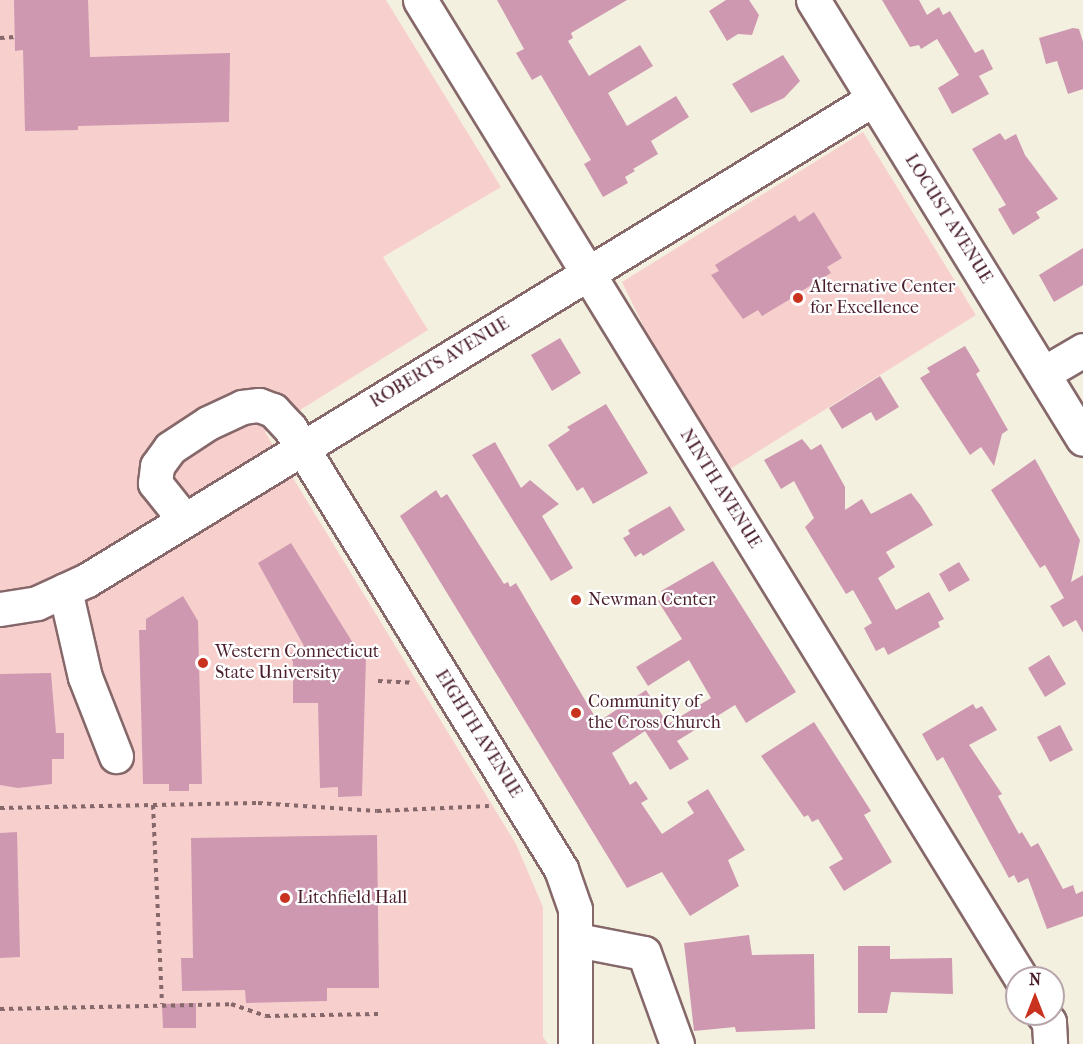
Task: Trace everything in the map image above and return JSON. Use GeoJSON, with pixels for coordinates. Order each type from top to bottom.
{"type":"FeatureCollection","features":[{"type":"Feature","properties":{"kind":"street","name":"NINTH AVENUE"},"geometry":{"type":"LineString","coordinates":[[420,0],[1014,966]]}},
{"type":"Feature","properties":{"kind":"street","name":"LOCUST AVENUE"},"geometry":{"type":"LineString","coordinates":[[813,0],[1083,439]]}},
{"type":"Feature","properties":{"kind":"street","name":"ROBERTS AVENUE"},"geometry":{"type":"LineString","coordinates":[[0,609],[38,603],[65,590],[873,99]]}},
{"type":"Feature","properties":{"kind":"street"},"geometry":{"type":"LineString","coordinates":[[1044,373],[1083,350]]}},
{"type":"Feature","properties":{"kind":"street","name":"EIGHTH AVENUE"},"geometry":{"type":"LineString","coordinates":[[183,518],[155,483],[158,466],[170,448],[208,423],[242,407],[259,405],[273,410],[302,447],[522,805],[570,889],[577,940],[575,1044]]}},
{"type":"Feature","properties":{"kind":"street"},"geometry":{"type":"LineString","coordinates":[[65,590],[85,677],[116,756]]}},
{"type":"Feature","properties":{"kind":"street"},"geometry":{"type":"LineString","coordinates":[[577,940],[644,953],[677,1044]]}},
{"type":"Feature","properties":{"kind":"street"},"geometry":{"type":"LineString","coordinates":[[1049,1026],[1050,1044]]}},
{"type":"Feature","properties":{"kind":"path"},"geometry":{"type":"LineString","coordinates":[[0,38],[15,37]]}},
{"type":"Feature","properties":{"kind":"path"},"geometry":{"type":"LineString","coordinates":[[0,808],[258,803],[377,811],[522,805]]}},
{"type":"Feature","properties":{"kind":"path"},"geometry":{"type":"LineString","coordinates":[[153,805],[162,1004]]}},
{"type":"Feature","properties":{"kind":"path"},"geometry":{"type":"LineString","coordinates":[[0,1009],[231,1004],[266,1016],[378,1014]]}},
{"type":"Feature","properties":{"kind":"shaded area","name":"Western Connecticut State University"},"geometry":{"type":"Polygon","coordinates":[[[0,0],[386,0],[501,187],[383,257],[428,330],[265,432],[516,844],[543,907],[543,1037],[548,1044],[0,1044],[0,0]]]}},
{"type":"Feature","properties":{"kind":"shaded area","name":"Alternative Center for Excellence"},"geometry":{"type":"Polygon","coordinates":[[[863,132],[976,315],[727,471],[660,360],[622,282],[863,132]]]}},
{"type":"Feature","properties":{"kind":"building"},"geometry":{"type":"Polygon","coordinates":[[[14,0],[88,0],[90,57],[230,53],[229,122],[78,126],[78,130],[25,131],[23,50],[15,51],[14,0]]]}},
{"type":"Feature","properties":{"kind":"building"},"geometry":{"type":"Polygon","coordinates":[[[497,0],[627,0],[571,33],[573,38],[568,41],[589,76],[640,45],[653,66],[608,93],[627,126],[676,96],[689,117],[651,141],[658,154],[633,169],[635,171],[625,177],[628,183],[603,197],[584,164],[591,160],[541,75],[532,80],[516,53],[524,49],[497,0]]]}},
{"type":"Feature","properties":{"kind":"building"},"geometry":{"type":"Polygon","coordinates":[[[726,0],[749,0],[759,15],[752,35],[738,34],[727,41],[709,11],[726,0]]]}},
{"type":"Feature","properties":{"kind":"building"},"geometry":{"type":"Polygon","coordinates":[[[882,0],[919,0],[927,15],[939,7],[943,15],[950,11],[975,53],[983,49],[993,69],[979,76],[989,94],[952,114],[938,88],[959,75],[937,39],[921,49],[919,45],[910,47],[882,0]]]}},
{"type":"Feature","properties":{"kind":"building"},"geometry":{"type":"Polygon","coordinates":[[[1073,28],[1079,29],[1083,42],[1083,89],[1068,94],[1057,61],[1046,64],[1039,38],[1073,28]]]}},
{"type":"Feature","properties":{"kind":"building"},"geometry":{"type":"Polygon","coordinates":[[[783,55],[800,81],[784,98],[751,113],[732,84],[783,55]]]}},
{"type":"Feature","properties":{"kind":"building"},"geometry":{"type":"Polygon","coordinates":[[[1000,133],[1005,140],[1016,134],[1025,155],[1058,199],[1036,212],[1040,218],[1013,235],[998,209],[1006,205],[972,149],[1000,133]]]}},
{"type":"Feature","properties":{"kind":"building"},"geometry":{"type":"Polygon","coordinates":[[[814,212],[842,258],[827,267],[831,273],[800,292],[799,299],[792,298],[762,316],[758,310],[743,319],[711,275],[719,271],[715,265],[795,215],[799,222],[814,212]]]}},
{"type":"Feature","properties":{"kind":"building"},"geometry":{"type":"Polygon","coordinates":[[[1083,248],[1083,285],[1054,302],[1039,275],[1083,248]]]}},
{"type":"Feature","properties":{"kind":"building"},"geometry":{"type":"Polygon","coordinates":[[[560,338],[581,373],[552,391],[531,355],[560,338]]]}},
{"type":"Feature","properties":{"kind":"building"},"geometry":{"type":"Polygon","coordinates":[[[965,346],[980,371],[976,374],[1008,430],[1002,434],[994,466],[981,447],[970,455],[920,378],[930,372],[927,368],[965,346]]]}},
{"type":"Feature","properties":{"kind":"building"},"geometry":{"type":"Polygon","coordinates":[[[880,376],[899,407],[876,421],[871,412],[842,429],[829,408],[880,376]]]}},
{"type":"Feature","properties":{"kind":"building"},"geometry":{"type":"Polygon","coordinates":[[[606,404],[648,473],[593,504],[583,487],[577,491],[548,445],[570,430],[567,427],[606,404]]]}},
{"type":"Feature","properties":{"kind":"building"},"geometry":{"type":"Polygon","coordinates":[[[802,439],[811,450],[821,444],[845,487],[845,510],[862,499],[871,514],[911,493],[921,506],[933,525],[886,552],[895,567],[878,578],[896,610],[929,592],[944,619],[938,622],[940,627],[888,655],[884,647],[876,651],[864,628],[872,623],[853,590],[846,594],[805,527],[814,518],[794,481],[781,489],[764,460],[802,439]]]}},
{"type":"Feature","properties":{"kind":"building"},"geometry":{"type":"Polygon","coordinates":[[[495,442],[521,488],[530,480],[559,504],[542,516],[573,568],[551,581],[472,455],[495,442]]]}},
{"type":"Feature","properties":{"kind":"building"},"geometry":{"type":"Polygon","coordinates":[[[1035,459],[1080,540],[1071,582],[1083,575],[1083,633],[1076,620],[1063,627],[1050,606],[1064,598],[1045,565],[1040,568],[991,490],[1035,459]]]}},
{"type":"Feature","properties":{"kind":"building"},"geometry":{"type":"Polygon","coordinates":[[[436,490],[441,498],[447,494],[504,584],[508,582],[510,587],[516,583],[598,722],[646,690],[668,724],[711,698],[689,660],[648,686],[636,667],[682,639],[658,601],[665,596],[661,591],[713,561],[796,692],[746,723],[735,705],[677,741],[689,759],[670,770],[645,731],[612,753],[630,785],[636,781],[648,799],[641,803],[662,834],[694,813],[687,802],[708,789],[745,850],[728,860],[739,886],[690,916],[662,872],[627,888],[400,516],[436,490]]]}},
{"type":"Feature","properties":{"kind":"building"},"geometry":{"type":"Polygon","coordinates":[[[670,506],[685,530],[643,556],[641,553],[635,557],[623,538],[630,534],[628,530],[670,506]]]}},
{"type":"Feature","properties":{"kind":"building"},"geometry":{"type":"Polygon","coordinates":[[[291,543],[361,656],[366,656],[362,796],[338,797],[338,787],[320,788],[318,703],[293,703],[293,662],[289,654],[304,646],[258,563],[291,543]]]}},
{"type":"Feature","properties":{"kind":"building"},"geometry":{"type":"Polygon","coordinates":[[[959,562],[970,580],[949,592],[939,574],[959,562]]]}},
{"type":"Feature","properties":{"kind":"building"},"geometry":{"type":"Polygon","coordinates":[[[183,596],[198,621],[202,784],[189,784],[189,791],[169,791],[169,784],[143,784],[139,630],[146,630],[146,619],[183,596]]]}},
{"type":"Feature","properties":{"kind":"building"},"geometry":{"type":"Polygon","coordinates":[[[1049,655],[1066,684],[1045,697],[1028,668],[1049,655]]]}},
{"type":"Feature","properties":{"kind":"building"},"geometry":{"type":"Polygon","coordinates":[[[51,673],[56,733],[64,733],[64,759],[52,759],[52,784],[18,788],[0,785],[0,674],[51,673]]]}},
{"type":"Feature","properties":{"kind":"building"},"geometry":{"type":"Polygon","coordinates":[[[973,704],[976,709],[982,706],[997,730],[969,745],[1002,794],[998,796],[1019,834],[1022,832],[1031,847],[1038,843],[1063,889],[1073,885],[1076,894],[1083,891],[1083,916],[1047,929],[1028,878],[1018,883],[1014,875],[1009,878],[943,757],[937,761],[922,734],[973,704]]]}},
{"type":"Feature","properties":{"kind":"building"},"geometry":{"type":"Polygon","coordinates":[[[814,722],[871,811],[864,815],[892,862],[844,891],[829,867],[843,859],[818,819],[812,822],[808,815],[804,817],[761,756],[814,722]]]}},
{"type":"Feature","properties":{"kind":"building"},"geometry":{"type":"Polygon","coordinates":[[[1060,725],[1073,750],[1050,762],[1037,737],[1060,725]]]}},
{"type":"Feature","properties":{"kind":"building"},"geometry":{"type":"Polygon","coordinates":[[[17,832],[20,957],[0,958],[0,833],[17,832]]]}},
{"type":"Feature","properties":{"kind":"building","name":"Litchfield Hall"},"geometry":{"type":"Polygon","coordinates":[[[377,835],[379,988],[327,988],[327,1001],[246,1003],[245,990],[182,991],[181,958],[193,958],[191,838],[377,835]]]}},
{"type":"Feature","properties":{"kind":"building"},"geometry":{"type":"Polygon","coordinates":[[[749,935],[752,955],[814,954],[815,1029],[736,1032],[735,1027],[694,1031],[684,943],[749,935]]]}},
{"type":"Feature","properties":{"kind":"building"},"geometry":{"type":"Polygon","coordinates":[[[858,946],[890,946],[890,959],[952,958],[953,994],[891,992],[887,1013],[858,1013],[858,946]]]}},
{"type":"Feature","properties":{"kind":"building"},"geometry":{"type":"Polygon","coordinates":[[[196,1003],[196,1028],[163,1028],[162,1004],[196,1003]]]}},
{"type":"Feature","properties":{"kind":"place","name":"Alternative Center for Excellence"},"geometry":{"type":"Point","coordinates":[798,298]}},
{"type":"Feature","properties":{"kind":"place","name":"Newman Center"},"geometry":{"type":"Point","coordinates":[576,600]}},
{"type":"Feature","properties":{"kind":"place","name":"Western Connecticut State University"},"geometry":{"type":"Point","coordinates":[203,663]}},
{"type":"Feature","properties":{"kind":"place","name":"Community of the Cross Church"},"geometry":{"type":"Point","coordinates":[576,713]}},
{"type":"Feature","properties":{"kind":"place","name":"Litchfield Hall"},"geometry":{"type":"Point","coordinates":[285,898]}}]}
